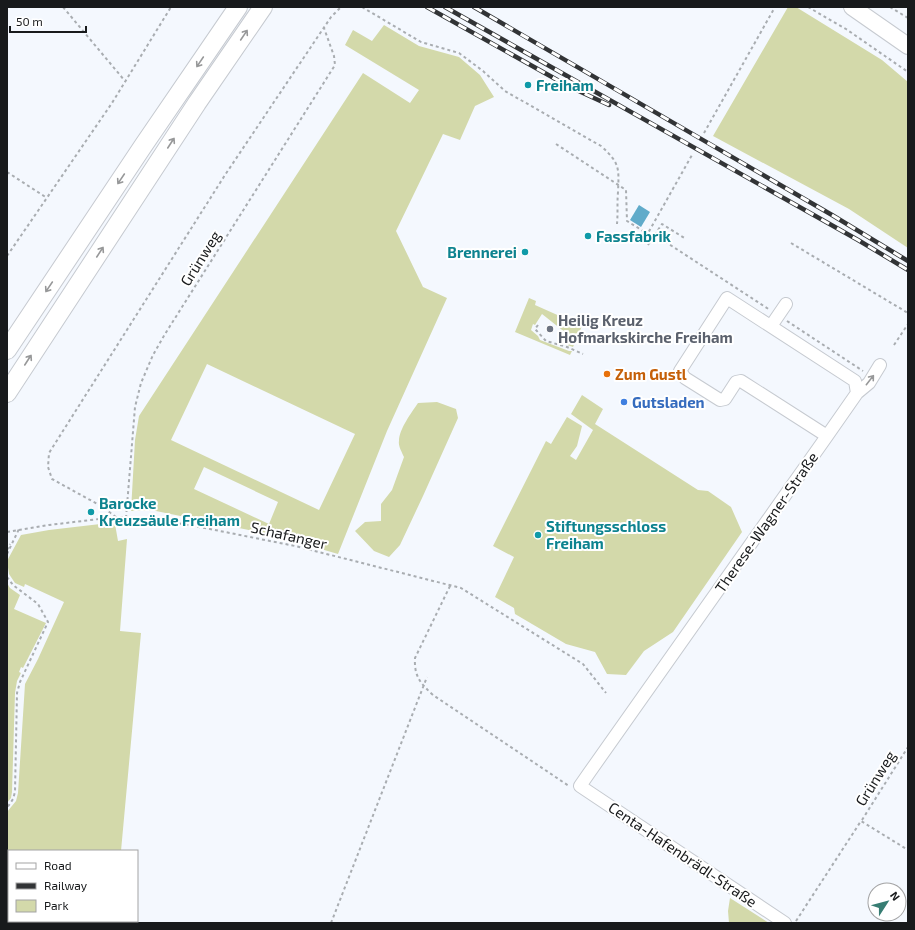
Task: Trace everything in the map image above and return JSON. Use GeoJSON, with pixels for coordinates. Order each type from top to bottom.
{"type":"FeatureCollection","features":[{"type":"Feature","properties":{"kind":"highway"},"geometry":{"type":"LineString","coordinates":[[7,350],[238,7]]}},
{"type":"Feature","properties":{"kind":"highway"},"geometry":{"type":"LineString","coordinates":[[7,393],[198,103],[264,7]]}},
{"type":"Feature","properties":{"kind":"main road"},"geometry":{"type":"LineString","coordinates":[[852,7],[908,46]]}},
{"type":"Feature","properties":{"kind":"street"},"geometry":{"type":"LineString","coordinates":[[827,436],[741,381],[736,382],[725,399],[720,400],[685,378],[680,371],[727,298],[855,381],[857,393]]}},
{"type":"Feature","properties":{"kind":"street"},"geometry":{"type":"LineString","coordinates":[[771,326],[786,304]]}},
{"type":"Feature","properties":{"kind":"street","name":"Therese-Wagner-Straße"},"geometry":{"type":"LineString","coordinates":[[580,786],[857,393],[869,383],[880,365]]}},
{"type":"Feature","properties":{"kind":"street","name":"Centa-Hafenbrädl-Straße"},"geometry":{"type":"LineString","coordinates":[[580,786],[785,923]]}},
{"type":"Feature","properties":{"kind":"path"},"geometry":{"type":"LineString","coordinates":[[63,7],[125,82]]}},
{"type":"Feature","properties":{"kind":"path"},"geometry":{"type":"LineString","coordinates":[[7,256],[108,110],[171,7]]}},
{"type":"Feature","properties":{"kind":"path"},"geometry":{"type":"LineString","coordinates":[[116,517],[101,506],[52,479],[48,467],[49,453],[225,175],[324,28],[341,7]]}},
{"type":"Feature","properties":{"kind":"path"},"geometry":{"type":"LineString","coordinates":[[362,7],[421,42],[458,53],[483,71],[504,91],[601,146],[611,155],[619,175],[617,224]]}},
{"type":"Feature","properties":{"kind":"path"},"geometry":{"type":"LineString","coordinates":[[704,133],[775,7]]}},
{"type":"Feature","properties":{"kind":"path"},"geometry":{"type":"LineString","coordinates":[[808,7],[846,29],[908,72]]}},
{"type":"Feature","properties":{"kind":"path"},"geometry":{"type":"LineString","coordinates":[[890,7],[908,18]]}},
{"type":"Feature","properties":{"kind":"path","name":"Grünweg"},"geometry":{"type":"LineString","coordinates":[[126,518],[135,407],[141,383],[164,334],[335,65],[334,56],[324,28]]}},
{"type":"Feature","properties":{"kind":"path"},"geometry":{"type":"LineString","coordinates":[[556,144],[626,190],[627,221],[648,234]]}},
{"type":"Feature","properties":{"kind":"path"},"geometry":{"type":"LineString","coordinates":[[644,242],[692,155]]}},
{"type":"Feature","properties":{"kind":"path"},"geometry":{"type":"LineString","coordinates":[[7,172],[47,198]]}},
{"type":"Feature","properties":{"kind":"path"},"geometry":{"type":"LineString","coordinates":[[648,245],[662,224],[686,239]]}},
{"type":"Feature","properties":{"kind":"path"},"geometry":{"type":"LineString","coordinates":[[655,235],[873,377]]}},
{"type":"Feature","properties":{"kind":"path"},"geometry":{"type":"LineString","coordinates":[[791,243],[908,313]]}},
{"type":"Feature","properties":{"kind":"path"},"geometry":{"type":"LineString","coordinates":[[894,345],[908,324]]}},
{"type":"Feature","properties":{"kind":"path"},"geometry":{"type":"LineString","coordinates":[[538,326],[535,329],[546,341],[567,347],[583,354]]}},
{"type":"Feature","properties":{"kind":"path","name":"Schafanger"},"geometry":{"type":"LineString","coordinates":[[7,532],[49,524],[116,517],[152,519],[295,546],[461,588],[583,664],[606,692]]}},
{"type":"Feature","properties":{"kind":"path"},"geometry":{"type":"LineString","coordinates":[[7,550],[19,529]]}},
{"type":"Feature","properties":{"kind":"path"},"geometry":{"type":"LineString","coordinates":[[7,554],[19,529]]}},
{"type":"Feature","properties":{"kind":"path"},"geometry":{"type":"LineString","coordinates":[[7,577],[12,585],[38,604],[48,622],[20,682],[17,693],[15,792],[13,800],[7,808]]}},
{"type":"Feature","properties":{"kind":"path"},"geometry":{"type":"LineString","coordinates":[[423,685],[414,669],[415,658],[450,586]]}},
{"type":"Feature","properties":{"kind":"path"},"geometry":{"type":"LineString","coordinates":[[331,923],[427,677]]}},
{"type":"Feature","properties":{"kind":"path","name":"Grünweg"},"geometry":{"type":"LineString","coordinates":[[795,923],[862,821],[908,747]]}},
{"type":"Feature","properties":{"kind":"path"},"geometry":{"type":"LineString","coordinates":[[862,821],[908,850]]}},
{"type":"Feature","properties":{"kind":"green space"},"geometry":{"type":"Polygon","coordinates":[[[788,7],[796,7],[882,60],[908,82],[908,248],[849,209],[713,136],[788,7]]]}},
{"type":"Feature","properties":{"kind":"green space"},"geometry":{"type":"Polygon","coordinates":[[[384,25],[419,46],[459,57],[480,75],[494,97],[475,106],[460,140],[443,134],[396,231],[423,287],[447,298],[387,431],[338,554],[273,535],[156,511],[131,511],[135,440],[139,416],[363,73],[410,103],[419,90],[345,45],[353,30],[372,41],[384,25]],[[207,364],[171,440],[319,510],[355,434],[207,364]],[[204,467],[194,489],[269,524],[278,502],[204,467]]]}},
{"type":"Feature","properties":{"kind":"green space"},"geometry":{"type":"Polygon","coordinates":[[[529,298],[536,301],[535,305],[582,326],[573,347],[567,345],[570,344],[572,340],[571,337],[542,314],[535,325],[533,324],[531,330],[540,340],[572,351],[570,355],[515,332],[529,298]]]}},
{"type":"Feature","properties":{"kind":"green space"},"geometry":{"type":"Polygon","coordinates":[[[582,395],[603,409],[595,424],[698,490],[708,491],[731,507],[742,532],[673,632],[644,651],[626,675],[607,674],[595,652],[566,644],[515,614],[514,608],[495,597],[514,557],[493,546],[546,441],[551,444],[567,417],[582,426],[577,446],[570,456],[576,460],[593,430],[571,414],[582,395]]]}},
{"type":"Feature","properties":{"kind":"green space"},"geometry":{"type":"Polygon","coordinates":[[[437,402],[456,409],[458,418],[400,545],[389,557],[374,551],[355,531],[365,522],[381,521],[381,504],[392,490],[404,457],[399,443],[403,426],[418,403],[437,402]]]}},
{"type":"Feature","properties":{"kind":"green space"},"geometry":{"type":"Polygon","coordinates":[[[109,523],[115,524],[118,541],[127,539],[120,631],[141,633],[121,850],[8,850],[8,922],[114,923],[7,923],[7,812],[16,801],[18,793],[25,684],[64,602],[25,584],[24,587],[15,583],[9,574],[7,561],[21,535],[109,523]]]}},
{"type":"Feature","properties":{"kind":"green space"},"geometry":{"type":"Polygon","coordinates":[[[7,583],[10,588],[20,595],[14,609],[46,623],[23,668],[21,667],[19,672],[21,673],[17,681],[15,693],[12,792],[11,798],[7,803],[7,583]]]}},
{"type":"Feature","properties":{"kind":"green space"},"geometry":{"type":"Polygon","coordinates":[[[730,898],[769,923],[729,923],[728,911],[730,898]]]}},
{"type":"Feature","properties":{"kind":"water"},"geometry":{"type":"Polygon","coordinates":[[[639,205],[650,212],[641,227],[630,220],[639,205]]]}},
{"type":"Feature","properties":{"kind":"railway"},"geometry":{"type":"LineString","coordinates":[[427,7],[568,86],[609,105]]}},
{"type":"Feature","properties":{"kind":"railway"},"geometry":{"type":"LineString","coordinates":[[445,7],[858,240],[908,270]]}},
{"type":"Feature","properties":{"kind":"railway"},"geometry":{"type":"LineString","coordinates":[[474,7],[832,215],[908,261]]}},
{"type":"Feature","properties":{"kind":"place","name":"Freiham"},"geometry":{"type":"Point","coordinates":[528,85]}},
{"type":"Feature","properties":{"kind":"place","name":"Fassfabrik"},"geometry":{"type":"Point","coordinates":[588,236]}},
{"type":"Feature","properties":{"kind":"place","name":"Brennerei"},"geometry":{"type":"Point","coordinates":[525,252]}},
{"type":"Feature","properties":{"kind":"place","name":"Heilig Kreuz Hofmarkskirche Freiham"},"geometry":{"type":"Point","coordinates":[550,329]}},
{"type":"Feature","properties":{"kind":"place","name":"Zum Gustl"},"geometry":{"type":"Point","coordinates":[607,374]}},
{"type":"Feature","properties":{"kind":"place","name":"Gutsladen"},"geometry":{"type":"Point","coordinates":[624,402]}},
{"type":"Feature","properties":{"kind":"place","name":"Barocke Kreuzsäule Freiham"},"geometry":{"type":"Point","coordinates":[91,512]}},
{"type":"Feature","properties":{"kind":"place","name":"Stiftungsschloss Freiham"},"geometry":{"type":"Point","coordinates":[538,535]}}]}
